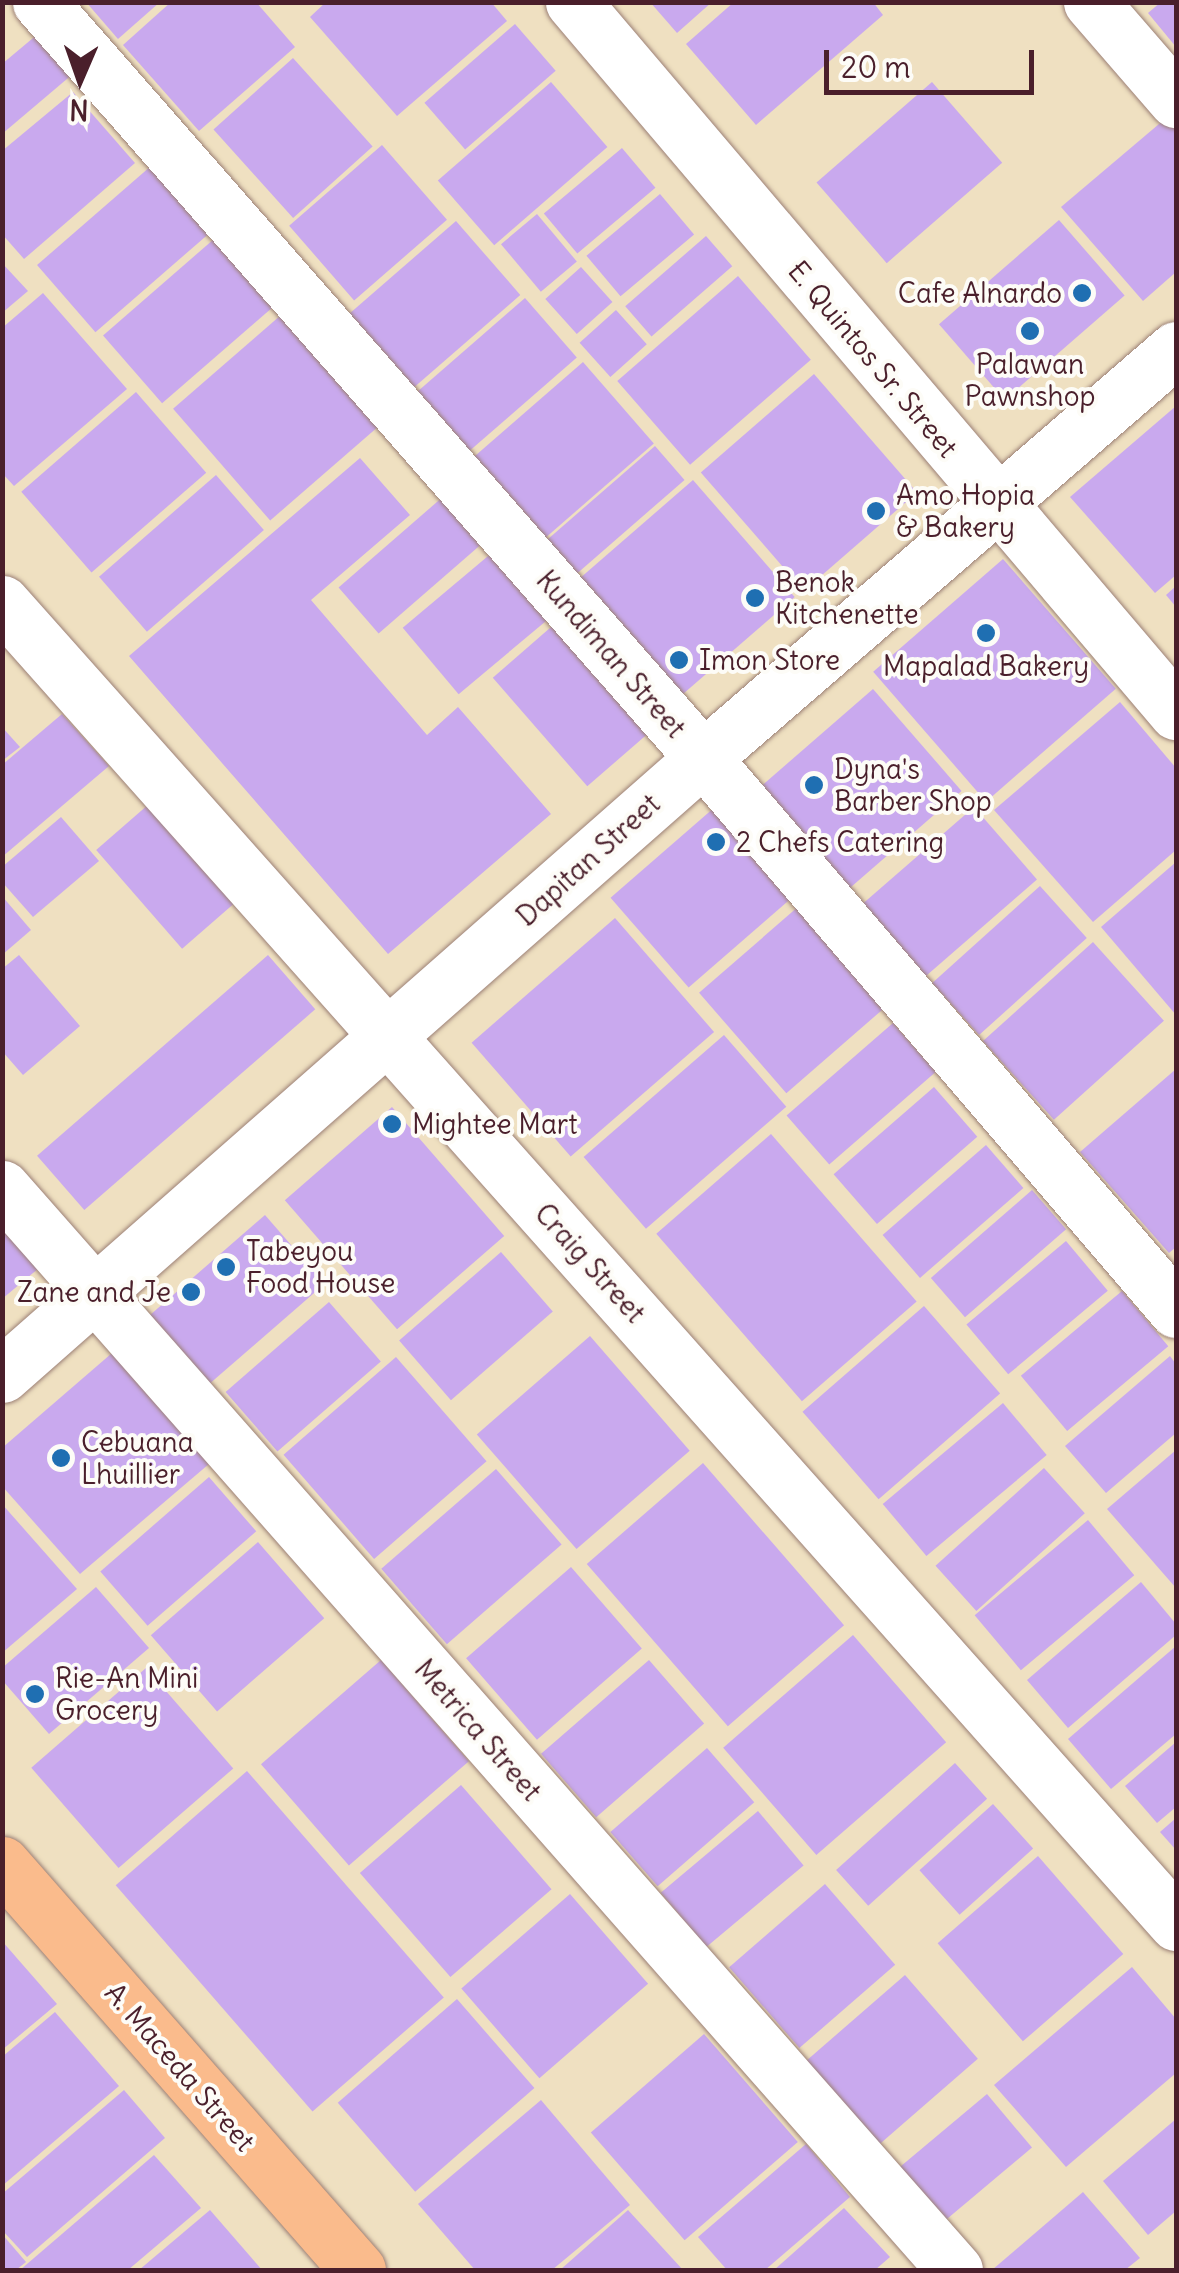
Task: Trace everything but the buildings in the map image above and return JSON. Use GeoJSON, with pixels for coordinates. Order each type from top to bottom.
{"type":"FeatureCollection","features":[{"type":"Feature","properties":{"kind":"main road","name":"A. Maceda Street"},"geometry":{"type":"LineString","coordinates":[[2,1864],[358,2270]]}},
{"type":"Feature","properties":{"kind":"street","name":"Kundiman Street"},"geometry":{"type":"LineString","coordinates":[[40,2],[703,758],[1176,1310]]}},
{"type":"Feature","properties":{"kind":"street","name":"E. Quintos Sr. Street"},"geometry":{"type":"LineString","coordinates":[[573,2],[997,506],[1176,712]]}},
{"type":"Feature","properties":{"kind":"street"},"geometry":{"type":"LineString","coordinates":[[1091,2],[1176,100]]}},
{"type":"Feature","properties":{"kind":"street","name":"Dapitan Street"},"geometry":{"type":"LineString","coordinates":[[2,1375],[703,758],[1176,349]]}},
{"type":"Feature","properties":{"kind":"street","name":"Craig Street"},"geometry":{"type":"LineString","coordinates":[[2,603],[1176,1923]]}},
{"type":"Feature","properties":{"kind":"street","name":"Metrica Street"},"geometry":{"type":"LineString","coordinates":[[2,1188],[954,2270]]}},
{"type":"Feature","properties":{"kind":"place","name":"Cafe Alnardo"},"geometry":{"type":"Point","coordinates":[1082,293]}},
{"type":"Feature","properties":{"kind":"place","name":"Palawan Pawnshop"},"geometry":{"type":"Point","coordinates":[1030,331]}},
{"type":"Feature","properties":{"kind":"place","name":"Amo Hopia & Bakery"},"geometry":{"type":"Point","coordinates":[876,511]}},
{"type":"Feature","properties":{"kind":"place","name":"Benok Kitchenette"},"geometry":{"type":"Point","coordinates":[755,598]}},
{"type":"Feature","properties":{"kind":"place","name":"Mapalad Bakery"},"geometry":{"type":"Point","coordinates":[986,633]}},
{"type":"Feature","properties":{"kind":"place","name":"Imon Store"},"geometry":{"type":"Point","coordinates":[679,660]}},
{"type":"Feature","properties":{"kind":"place","name":"Dyna's Barber Shop"},"geometry":{"type":"Point","coordinates":[814,785]}},
{"type":"Feature","properties":{"kind":"place","name":"2 Chefs Catering"},"geometry":{"type":"Point","coordinates":[716,842]}},
{"type":"Feature","properties":{"kind":"place","name":"Mightee Mart"},"geometry":{"type":"Point","coordinates":[392,1124]}},
{"type":"Feature","properties":{"kind":"place","name":"Tabeyou Food House"},"geometry":{"type":"Point","coordinates":[226,1267]}},
{"type":"Feature","properties":{"kind":"place","name":"Zane and Je"},"geometry":{"type":"Point","coordinates":[191,1292]}},
{"type":"Feature","properties":{"kind":"place","name":"Cebuana Lhuillier"},"geometry":{"type":"Point","coordinates":[61,1458]}},
{"type":"Feature","properties":{"kind":"place","name":"Rie-An Mini Grocery"},"geometry":{"type":"Point","coordinates":[35,1694]}}]}
